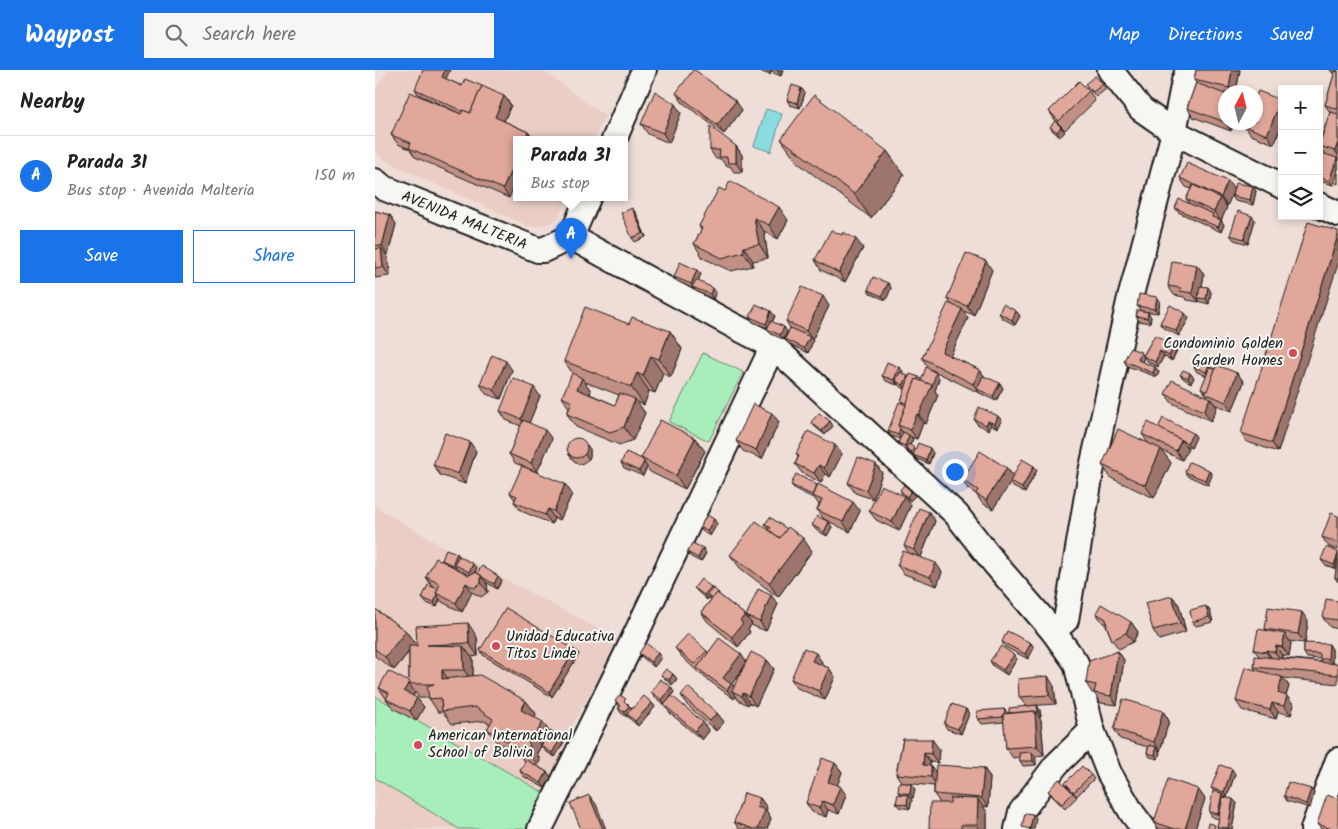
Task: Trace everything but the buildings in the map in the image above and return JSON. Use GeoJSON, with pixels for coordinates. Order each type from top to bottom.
{"type":"FeatureCollection","features":[{"type":"Feature","properties":{"kind":"street"},"geometry":{"type":"LineString","coordinates":[[616,136],[644,70]]}},
{"type":"Feature","properties":{"kind":"street"},"geometry":{"type":"LineString","coordinates":[[1110,70],[1141,109],[1174,132],[1278,184]]}},
{"type":"Feature","properties":{"kind":"street"},"geometry":{"type":"LineString","coordinates":[[1053,631],[1066,620],[1091,472],[1129,302],[1174,132],[1188,70]]}},
{"type":"Feature","properties":{"kind":"street","name":"AVENIDA MALTERIA"},"geometry":{"type":"LineString","coordinates":[[375,181],[384,188],[533,249],[543,250],[571,237]]}},
{"type":"Feature","properties":{"kind":"street"},"geometry":{"type":"LineString","coordinates":[[588,201],[571,237],[773,346],[956,514],[1053,631],[1076,663],[1092,730],[1109,773],[1132,813],[1144,829]]}},
{"type":"Feature","properties":{"kind":"street"},"geometry":{"type":"LineString","coordinates":[[1323,207],[1338,214]]}},
{"type":"Feature","properties":{"kind":"street"},"geometry":{"type":"LineString","coordinates":[[540,829],[621,666],[773,346]]}},
{"type":"Feature","properties":{"kind":"street"},"geometry":{"type":"LineString","coordinates":[[1017,829],[1021,812],[1055,764],[1092,730]]}},
{"type":"Feature","properties":{"kind":"street"},"geometry":{"type":"LineString","coordinates":[[1313,829],[1338,760]]}},
{"type":"Feature","properties":{"kind":"shaded area"},"geometry":{"type":"Polygon","coordinates":[[[388,70],[542,70],[605,116],[595,136],[513,136],[513,201],[566,201],[558,218],[538,227],[528,226],[385,160],[375,151],[375,91],[388,70]]]}},
{"type":"Feature","properties":{"kind":"shaded area","name":"Unidad Educativa Titos Linde"},"geometry":{"type":"Polygon","coordinates":[[[375,506],[437,543],[620,640],[570,730],[546,794],[528,829],[375,829],[375,506]]]}},
{"type":"Feature","properties":{"kind":"green space"},"geometry":{"type":"Polygon","coordinates":[[[703,353],[743,372],[709,441],[669,422],[703,353]]]}},
{"type":"Feature","properties":{"kind":"green space","name":"American International School of Bolivia"},"geometry":{"type":"Polygon","coordinates":[[[375,696],[546,794],[528,829],[459,829],[375,778],[375,696]]]}},
{"type":"Feature","properties":{"kind":"water"},"geometry":{"type":"Polygon","coordinates":[[[766,109],[782,114],[771,152],[754,146],[766,109]]]}},
{"type":"Feature","properties":{"kind":"place","name":"Parada 31"},"geometry":{"type":"Point","coordinates":[571,259]}},
{"type":"Feature","properties":{"kind":"place","name":"Condominio Golden Garden Homes"},"geometry":{"type":"Point","coordinates":[1293,353]}},
{"type":"Feature","properties":{"kind":"place","name":"Unidad Educativa Titos Linde"},"geometry":{"type":"Point","coordinates":[496,646]}},
{"type":"Feature","properties":{"kind":"place","name":"American International School of Bolivia"},"geometry":{"type":"Point","coordinates":[418,745]}}]}
